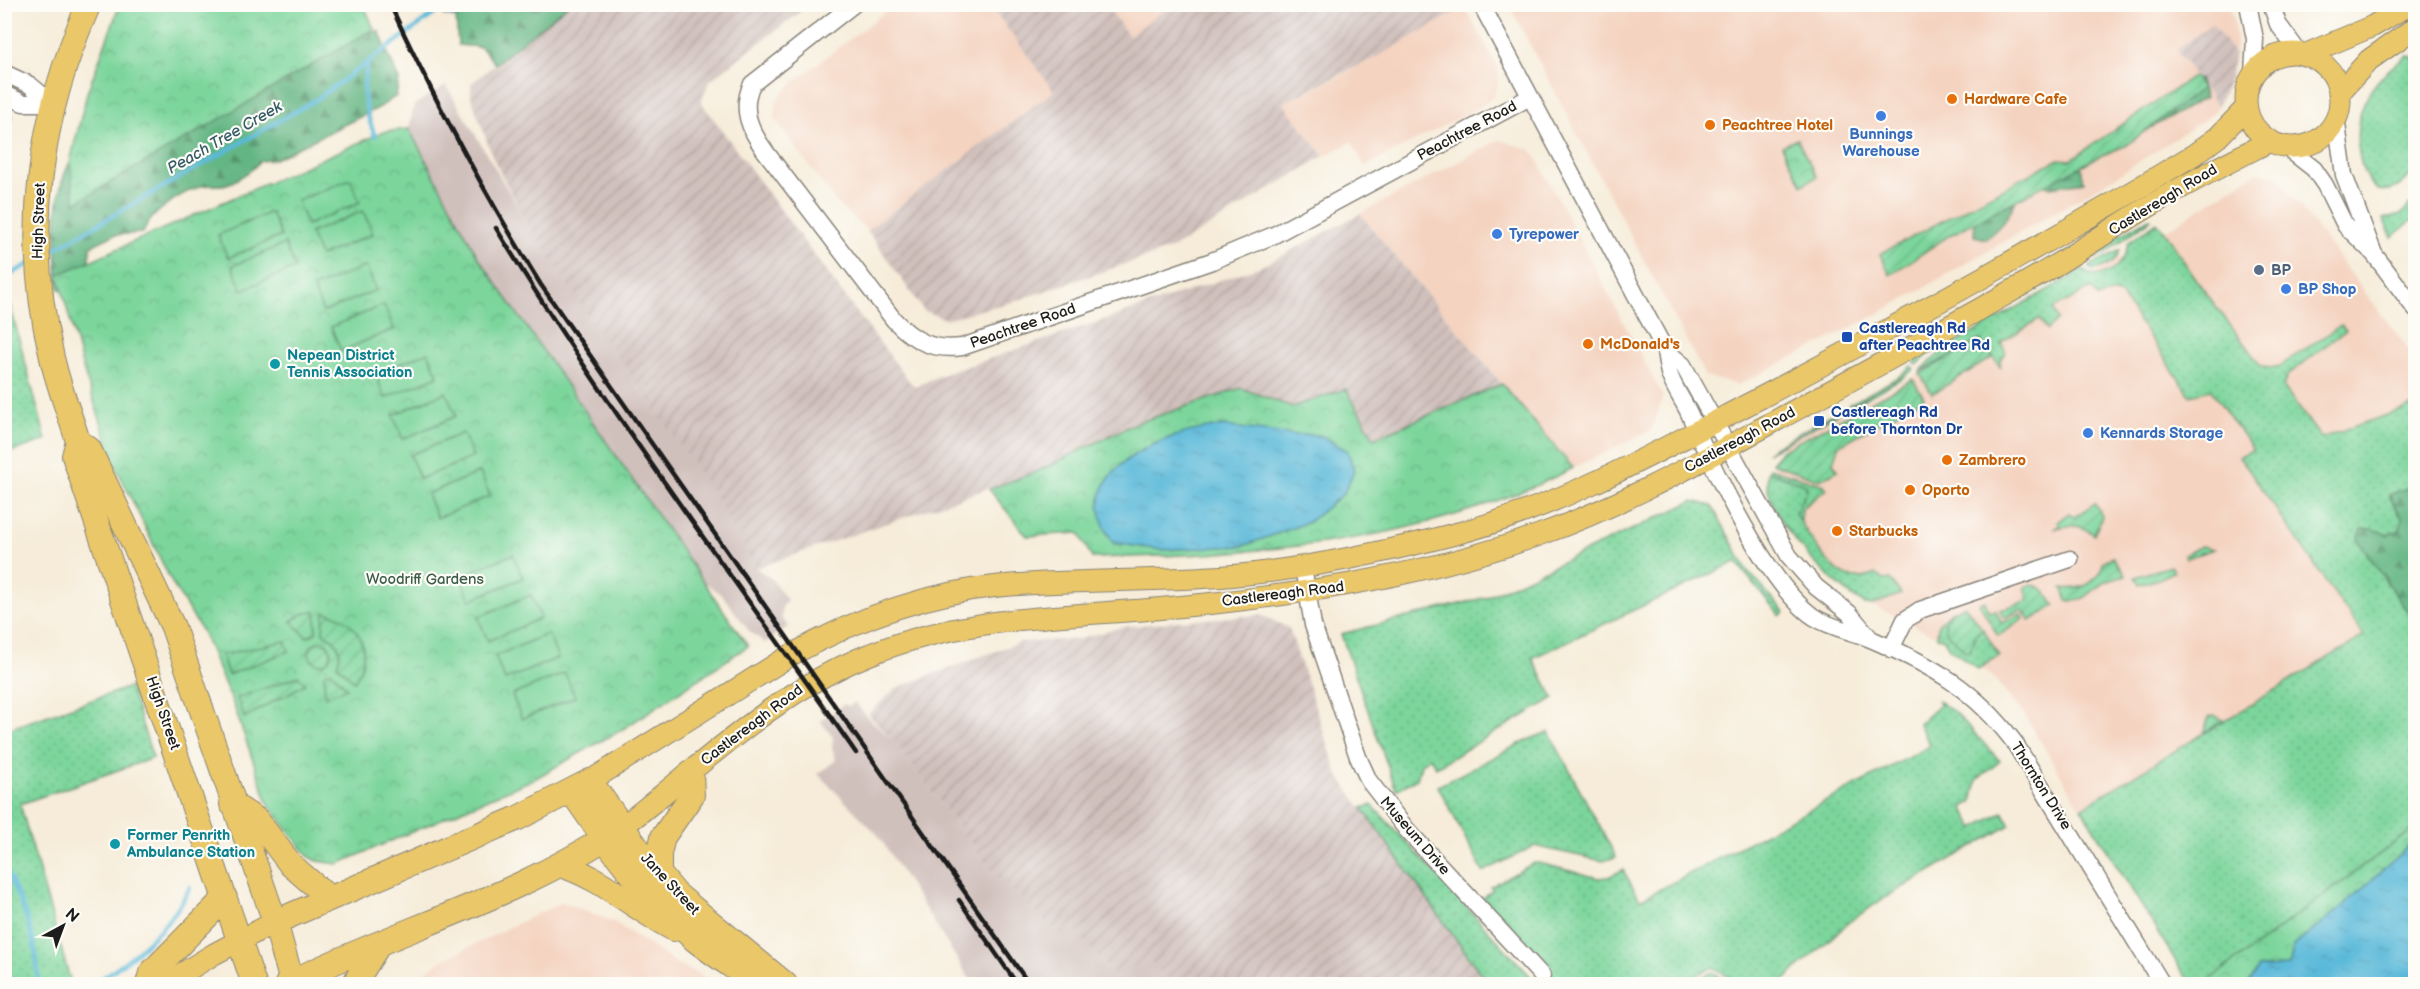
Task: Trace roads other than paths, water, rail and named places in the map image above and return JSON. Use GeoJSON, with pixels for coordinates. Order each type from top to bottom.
{"type":"FeatureCollection","features":[{"type":"Feature","properties":{"kind":"highway","name":"High Street"},"geometry":{"type":"LineString","coordinates":[[89,4],[68,53],[52,103],[42,154],[36,241],[38,278],[51,356],[78,441],[74,456],[254,984]]}},
{"type":"Feature","properties":{"kind":"highway","name":"High Street"},"geometry":{"type":"LineString","coordinates":[[78,441],[88,449],[173,627],[232,804],[275,922],[291,984]]}},
{"type":"Feature","properties":{"kind":"highway"},"geometry":{"type":"LineString","coordinates":[[659,876],[659,854],[663,837],[692,795],[691,772]]}},
{"type":"Feature","properties":{"kind":"highway","name":"Jane Street"},"geometry":{"type":"LineString","coordinates":[[574,790],[613,833],[693,910],[785,984]]}},
{"type":"Feature","properties":{"kind":"highway","name":"Castlereagh Road"},"geometry":{"type":"LineString","coordinates":[[275,922],[328,897],[518,818],[574,790]]}},
{"type":"Feature","properties":{"kind":"highway"},"geometry":{"type":"LineString","coordinates":[[232,804],[257,820],[291,865],[328,897]]}},
{"type":"Feature","properties":{"kind":"highway","name":"Jane Street"},"geometry":{"type":"LineString","coordinates":[[613,833],[640,886],[695,939],[758,984]]}},
{"type":"Feature","properties":{"kind":"highway","name":"Castlereagh Road"},"geometry":{"type":"LineString","coordinates":[[291,984],[561,866],[613,833]]}},
{"type":"Feature","properties":{"kind":"highway"},"geometry":{"type":"LineString","coordinates":[[561,866],[582,872],[643,914],[695,939]]}},
{"type":"Feature","properties":{"kind":"highway"},"geometry":{"type":"LineString","coordinates":[[148,984],[151,973],[225,898]]}},
{"type":"Feature","properties":{"kind":"highway"},"geometry":{"type":"LineString","coordinates":[[354,984],[379,944]]}},
{"type":"Feature","properties":{"kind":"main road"},"geometry":{"type":"LineString","coordinates":[[2302,54],[2315,59],[2331,73],[2339,93],[2336,117],[2325,135],[2316,141],[2296,147],[2278,144],[2252,124],[2246,108],[2247,90],[2253,74],[2274,57],[2302,54],[2373,26],[2410,4]]}},
{"type":"Feature","properties":{"kind":"main road"},"geometry":{"type":"LineString","coordinates":[[2339,93],[2369,60],[2415,27]]}},
{"type":"Feature","properties":{"kind":"main road","name":"Castlereagh Road"},"geometry":{"type":"LineString","coordinates":[[574,790],[816,641],[887,611],[998,586],[1224,576],[1304,567],[1387,551],[1507,518],[1588,485],[1965,289],[2082,222],[2195,154],[2218,137],[2246,108]]}},
{"type":"Feature","properties":{"kind":"main road","name":"Castlereagh Road"},"geometry":{"type":"LineString","coordinates":[[613,833],[798,688],[865,656],[926,635],[990,621],[1165,608],[1307,592],[1376,580],[1437,566],[1539,535],[1605,509],[1728,446],[1917,344],[2041,274],[2170,194],[2278,144]]}},
{"type":"Feature","properties":{"kind":"main road"},"geometry":{"type":"LineString","coordinates":[[165,984],[239,940],[275,922]]}},
{"type":"Feature","properties":{"kind":"street","name":"Peachtree Road"},"geometry":{"type":"LineString","coordinates":[[854,4],[752,84],[746,96],[749,122],[765,151],[894,320],[906,333],[933,348],[962,347],[1212,261],[1274,235],[1530,97]]}},
{"type":"Feature","properties":{"kind":"street","name":"Peachtree Road"},"geometry":{"type":"LineString","coordinates":[[1481,4],[1665,350],[1683,365],[1705,426],[1708,456]]}},
{"type":"Feature","properties":{"kind":"street"},"geometry":{"type":"LineString","coordinates":[[2248,4],[2254,39],[2253,74]]}},
{"type":"Feature","properties":{"kind":"street"},"geometry":{"type":"LineString","coordinates":[[2271,4],[2278,24],[2302,54]]}},
{"type":"Feature","properties":{"kind":"street"},"geometry":{"type":"LineString","coordinates":[[4,74],[30,85],[52,103]]}},
{"type":"Feature","properties":{"kind":"street"},"geometry":{"type":"LineString","coordinates":[[4,94],[23,103],[52,103]]}},
{"type":"Feature","properties":{"kind":"street"},"geometry":{"type":"LineString","coordinates":[[2336,117],[2344,175],[2374,254]]}},
{"type":"Feature","properties":{"kind":"street"},"geometry":{"type":"LineString","coordinates":[[2278,144],[2314,169],[2325,184],[2345,225],[2374,254],[2415,310]]}},
{"type":"Feature","properties":{"kind":"street","name":"Peachtree Road"},"geometry":{"type":"LineString","coordinates":[[1705,426],[1728,446]]}},
{"type":"Feature","properties":{"kind":"street","name":"Thornton Drive"},"geometry":{"type":"LineString","coordinates":[[1728,446],[1789,556],[1816,587],[1849,613],[1870,638]]}},
{"type":"Feature","properties":{"kind":"street","name":"Thornton Drive"},"geometry":{"type":"LineString","coordinates":[[1708,456],[1763,558],[1791,596],[1811,615],[1833,628],[1870,638],[1958,684],[1980,702],[2003,728],[2162,984]]}},
{"type":"Feature","properties":{"kind":"street"},"geometry":{"type":"LineString","coordinates":[[1891,649],[1905,620],[1920,610],[2070,559]]}},
{"type":"Feature","properties":{"kind":"street","name":"Museum Drive"},"geometry":{"type":"LineString","coordinates":[[1304,567],[1313,625],[1358,757],[1369,781],[1407,830],[1542,976]]}},
{"type":"Feature","properties":{"kind":"water"},"geometry":{"type":"Polygon","coordinates":[[[439,5],[473,5],[456,18],[444,15],[439,5]]]}},
{"type":"Feature","properties":{"kind":"water"},"geometry":{"type":"Polygon","coordinates":[[[1223,426],[1297,435],[1320,435],[1348,451],[1354,471],[1344,493],[1309,522],[1243,546],[1163,550],[1113,543],[1104,525],[1100,511],[1100,498],[1110,477],[1122,464],[1137,453],[1172,437],[1223,426]]]}},
{"type":"Feature","properties":{"kind":"water"},"geometry":{"type":"Polygon","coordinates":[[[2415,840],[2415,984],[2248,984],[2259,967],[2289,966],[2294,946],[2359,892],[2415,840]]]}},
{"type":"Feature","properties":{"kind":"waterway","name":"Peach Tree Creek"},"geometry":{"type":"LineString","coordinates":[[46,254],[317,99],[448,4]]}},
{"type":"Feature","properties":{"kind":"waterway"},"geometry":{"type":"LineString","coordinates":[[368,63],[364,91],[375,136]]}},
{"type":"Feature","properties":{"kind":"waterway","name":"Peach Tree Creek"},"geometry":{"type":"LineString","coordinates":[[4,278],[31,263]]}},
{"type":"Feature","properties":{"kind":"waterway"},"geometry":{"type":"LineString","coordinates":[[4,867],[33,939],[38,984]]}},
{"type":"Feature","properties":{"kind":"waterway"},"geometry":{"type":"LineString","coordinates":[[93,984],[121,965],[148,942],[172,916],[190,887]]}},
{"type":"Feature","properties":{"kind":"railway"},"geometry":{"type":"LineString","coordinates":[[390,4],[461,147],[541,285],[1029,984]]}},
{"type":"Feature","properties":{"kind":"railway"},"geometry":{"type":"LineString","coordinates":[[496,228],[626,428],[856,753]]}},
{"type":"Feature","properties":{"kind":"railway"},"geometry":{"type":"LineString","coordinates":[[959,900],[1017,984]]}},
{"type":"Feature","properties":{"kind":"place","name":"Hardware Cafe"},"geometry":{"type":"Point","coordinates":[1952,99]}},
{"type":"Feature","properties":{"kind":"place","name":"Bunnings Warehouse"},"geometry":{"type":"Point","coordinates":[1881,116]}},
{"type":"Feature","properties":{"kind":"place","name":"Peachtree Hotel"},"geometry":{"type":"Point","coordinates":[1710,125]}},
{"type":"Feature","properties":{"kind":"place","name":"Tyrepower"},"geometry":{"type":"Point","coordinates":[1497,234]}},
{"type":"Feature","properties":{"kind":"place","name":"BP"},"geometry":{"type":"Point","coordinates":[2259,270]}},
{"type":"Feature","properties":{"kind":"place","name":"BP Shop"},"geometry":{"type":"Point","coordinates":[2286,289]}},
{"type":"Feature","properties":{"kind":"place","name":"Castlereagh Rd after Peachtree Rd"},"geometry":{"type":"Point","coordinates":[1847,337]}},
{"type":"Feature","properties":{"kind":"place","name":"McDonald's"},"geometry":{"type":"Point","coordinates":[1588,344]}},
{"type":"Feature","properties":{"kind":"place","name":"Nepean District Tennis Association"},"geometry":{"type":"Point","coordinates":[275,364]}},
{"type":"Feature","properties":{"kind":"place","name":"Castlereagh Rd before Thornton Dr"},"geometry":{"type":"Point","coordinates":[1819,421]}},
{"type":"Feature","properties":{"kind":"place","name":"Kennards Storage"},"geometry":{"type":"Point","coordinates":[2088,433]}},
{"type":"Feature","properties":{"kind":"place","name":"Zambrero"},"geometry":{"type":"Point","coordinates":[1947,460]}},
{"type":"Feature","properties":{"kind":"place","name":"Oporto"},"geometry":{"type":"Point","coordinates":[1910,490]}},
{"type":"Feature","properties":{"kind":"place","name":"Starbucks"},"geometry":{"type":"Point","coordinates":[1837,531]}},
{"type":"Feature","properties":{"kind":"place","name":"Former Penrith Ambulance Station"},"geometry":{"type":"Point","coordinates":[115,844]}},
{"type":"Feature","properties":{"kind":"park label","name":"Woodriff Gardens"},"geometry":{"type":"Point","coordinates":[425,579]}}]}
